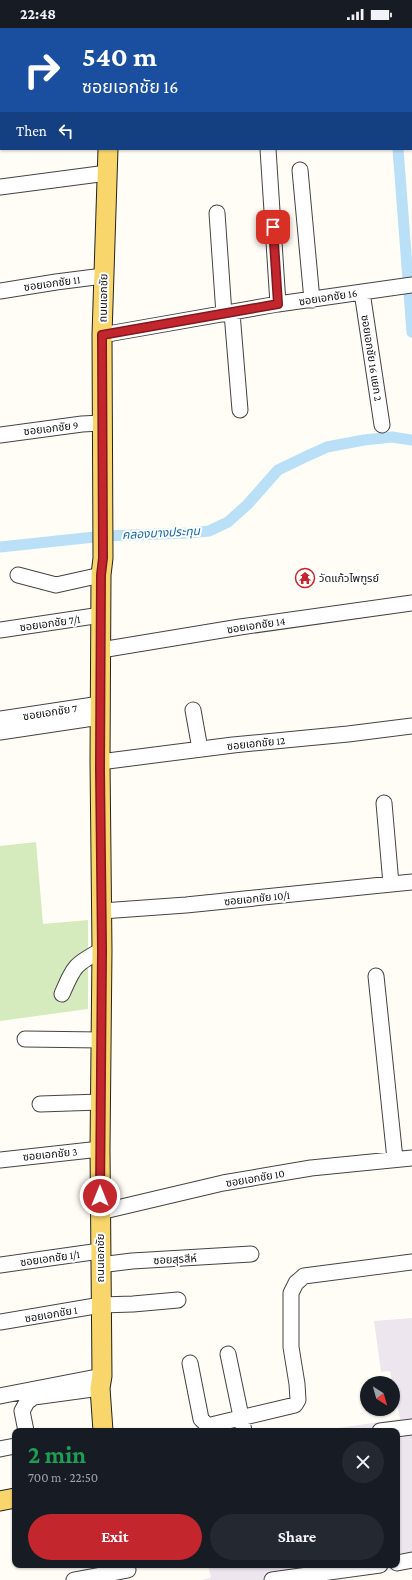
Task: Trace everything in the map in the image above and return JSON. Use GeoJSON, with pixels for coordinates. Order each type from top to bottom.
{"type":"FeatureCollection","features":[{"type":"Feature","properties":{"kind":"main road","name":"ถนนเอกชัย"},"geometry":{"type":"LineString","coordinates":[[99,1428],[101,1382],[100,1102],[102,950],[100,711],[103,517],[101,423],[103,276],[108,150]]}},
{"type":"Feature","properties":{"kind":"main road"},"geometry":{"type":"LineString","coordinates":[[0,1501],[12,1499]]}},
{"type":"Feature","properties":{"kind":"street"},"geometry":{"type":"LineString","coordinates":[[268,150],[278,304]]}},
{"type":"Feature","properties":{"kind":"street"},"geometry":{"type":"LineString","coordinates":[[300,170],[312,300]]}},
{"type":"Feature","properties":{"kind":"street"},"geometry":{"type":"LineString","coordinates":[[0,187],[107,173]]}},
{"type":"Feature","properties":{"kind":"street"},"geometry":{"type":"LineString","coordinates":[[217,213],[240,410]]}},
{"type":"Feature","properties":{"kind":"street","name":"ซอยเอกชัย 11"},"geometry":{"type":"LineString","coordinates":[[0,291],[103,276]]}},
{"type":"Feature","properties":{"kind":"street","name":"ซอยเอกชัย 16"},"geometry":{"type":"LineString","coordinates":[[102,335],[278,304],[412,285]]}},
{"type":"Feature","properties":{"kind":"street","name":"ซอยเอกชัย 16 แยก 2"},"geometry":{"type":"LineString","coordinates":[[362,292],[382,425]]}},
{"type":"Feature","properties":{"kind":"street","name":"ซอยเอกชัย 9"},"geometry":{"type":"LineString","coordinates":[[0,435],[82,424],[101,423]]}},
{"type":"Feature","properties":{"kind":"street"},"geometry":{"type":"LineString","coordinates":[[18,575],[56,584],[102,566]]}},
{"type":"Feature","properties":{"kind":"street","name":"ซอยเอกชัย 14"},"geometry":{"type":"LineString","coordinates":[[101,650],[240,627],[412,602]]}},
{"type":"Feature","properties":{"kind":"street","name":"ซอยเอกชัย 7/1"},"geometry":{"type":"LineString","coordinates":[[0,630],[101,615]]}},
{"type":"Feature","properties":{"kind":"street"},"geometry":{"type":"LineString","coordinates":[[193,710],[200,749]]}},
{"type":"Feature","properties":{"kind":"street"},"geometry":{"type":"LineString","coordinates":[[0,732],[100,711]]}},
{"type":"Feature","properties":{"kind":"street","name":"ซอยเอกชัย 7"},"geometry":{"type":"LineString","coordinates":[[0,719],[100,711]]}},
{"type":"Feature","properties":{"kind":"street","name":"ซอยเอกชัย 12"},"geometry":{"type":"LineString","coordinates":[[100,762],[200,749],[412,726]]}},
{"type":"Feature","properties":{"kind":"street"},"geometry":{"type":"LineString","coordinates":[[384,803],[391,884]]}},
{"type":"Feature","properties":{"kind":"street","name":"ซอยเอกชัย 10/1"},"geometry":{"type":"LineString","coordinates":[[102,911],[194,904],[412,882]]}},
{"type":"Feature","properties":{"kind":"street"},"geometry":{"type":"LineString","coordinates":[[62,994],[71,973],[81,961],[102,950]]}},
{"type":"Feature","properties":{"kind":"street"},"geometry":{"type":"LineString","coordinates":[[376,976],[395,1159]]}},
{"type":"Feature","properties":{"kind":"street"},"geometry":{"type":"LineString","coordinates":[[25,1039],[101,1040]]}},
{"type":"Feature","properties":{"kind":"street"},"geometry":{"type":"LineString","coordinates":[[40,1104],[100,1102]]}},
{"type":"Feature","properties":{"kind":"street","name":"ซอยเอกชัย 3"},"geometry":{"type":"LineString","coordinates":[[0,1160],[100,1149]]}},
{"type":"Feature","properties":{"kind":"street","name":"ซอยเอกชัย 10"},"geometry":{"type":"LineString","coordinates":[[100,1212],[223,1184],[312,1168],[412,1158]]}},
{"type":"Feature","properties":{"kind":"street","name":"ซอยสุรสีห์"},"geometry":{"type":"LineString","coordinates":[[100,1258],[132,1261],[251,1254]]}},
{"type":"Feature","properties":{"kind":"street","name":"ซอยเอกชัย 1/1"},"geometry":{"type":"LineString","coordinates":[[0,1266],[100,1258]]}},
{"type":"Feature","properties":{"kind":"street"},"geometry":{"type":"LineString","coordinates":[[190,1363],[201,1419],[207,1425],[243,1425],[295,1405],[297,1403],[297,1384],[291,1347],[291,1293],[296,1283],[304,1276],[412,1262]]}},
{"type":"Feature","properties":{"kind":"street","name":"ซอยเอกชัย 1"},"geometry":{"type":"LineString","coordinates":[[0,1322],[101,1305],[178,1300]]}},
{"type":"Feature","properties":{"kind":"street"},"geometry":{"type":"LineString","coordinates":[[228,1354],[243,1425]]}},
{"type":"Feature","properties":{"kind":"street"},"geometry":{"type":"LineString","coordinates":[[0,1396],[101,1382]]}},
{"type":"Feature","properties":{"kind":"street"},"geometry":{"type":"LineString","coordinates":[[25,1428],[22,1411],[27,1402],[34,1397],[101,1382]]}},
{"type":"Feature","properties":{"kind":"street"},"geometry":{"type":"LineString","coordinates":[[400,1428],[412,1427]]}},
{"type":"Feature","properties":{"kind":"street"},"geometry":{"type":"LineString","coordinates":[[0,1449],[12,1447]]}},
{"type":"Feature","properties":{"kind":"street"},"geometry":{"type":"LineString","coordinates":[[400,1562],[412,1560]]}},
{"type":"Feature","properties":{"kind":"street"},"geometry":{"type":"LineString","coordinates":[[272,1580],[358,1568]]}},
{"type":"Feature","properties":{"kind":"street"},"geometry":{"type":"LineString","coordinates":[[74,1580],[128,1572]]}},
{"type":"Feature","properties":{"kind":"shaded area"},"geometry":{"type":"Polygon","coordinates":[[[412,1318],[412,1552],[400,1554],[400,1428],[338,1428],[400,1419],[400,1376],[391,1376],[390,1371],[381,1372],[374,1321],[412,1318]]]}},
{"type":"Feature","properties":{"kind":"shaded area"},"geometry":{"type":"Polygon","coordinates":[[[209,1568],[334,1568],[335,1580],[202,1580],[211,1578],[209,1568]]]}},
{"type":"Feature","properties":{"kind":"green space"},"geometry":{"type":"Polygon","coordinates":[[[36,842],[43,924],[88,920],[88,1009],[0,1021],[0,846],[36,842]]]}},
{"type":"Feature","properties":{"kind":"waterway"},"geometry":{"type":"LineString","coordinates":[[398,150],[412,332]]}},
{"type":"Feature","properties":{"kind":"waterway","name":"คลองบางประทุน"},"geometry":{"type":"LineString","coordinates":[[0,547],[104,536],[209,531],[228,522],[247,505],[278,470],[327,447],[364,440],[392,437],[412,440]]}},
{"type":"Feature","properties":{"kind":"place","name":"วัดแก้วไพฑูรย์"},"geometry":{"type":"Point","coordinates":[305,578]}},
{"type":"Feature","properties":{"kind":"route"},"geometry":{"type":"LineString","coordinates":[[100,1196],[102,950],[100,769],[101,575],[103,558],[101,423],[102,335],[278,304],[273,227]]}}]}
